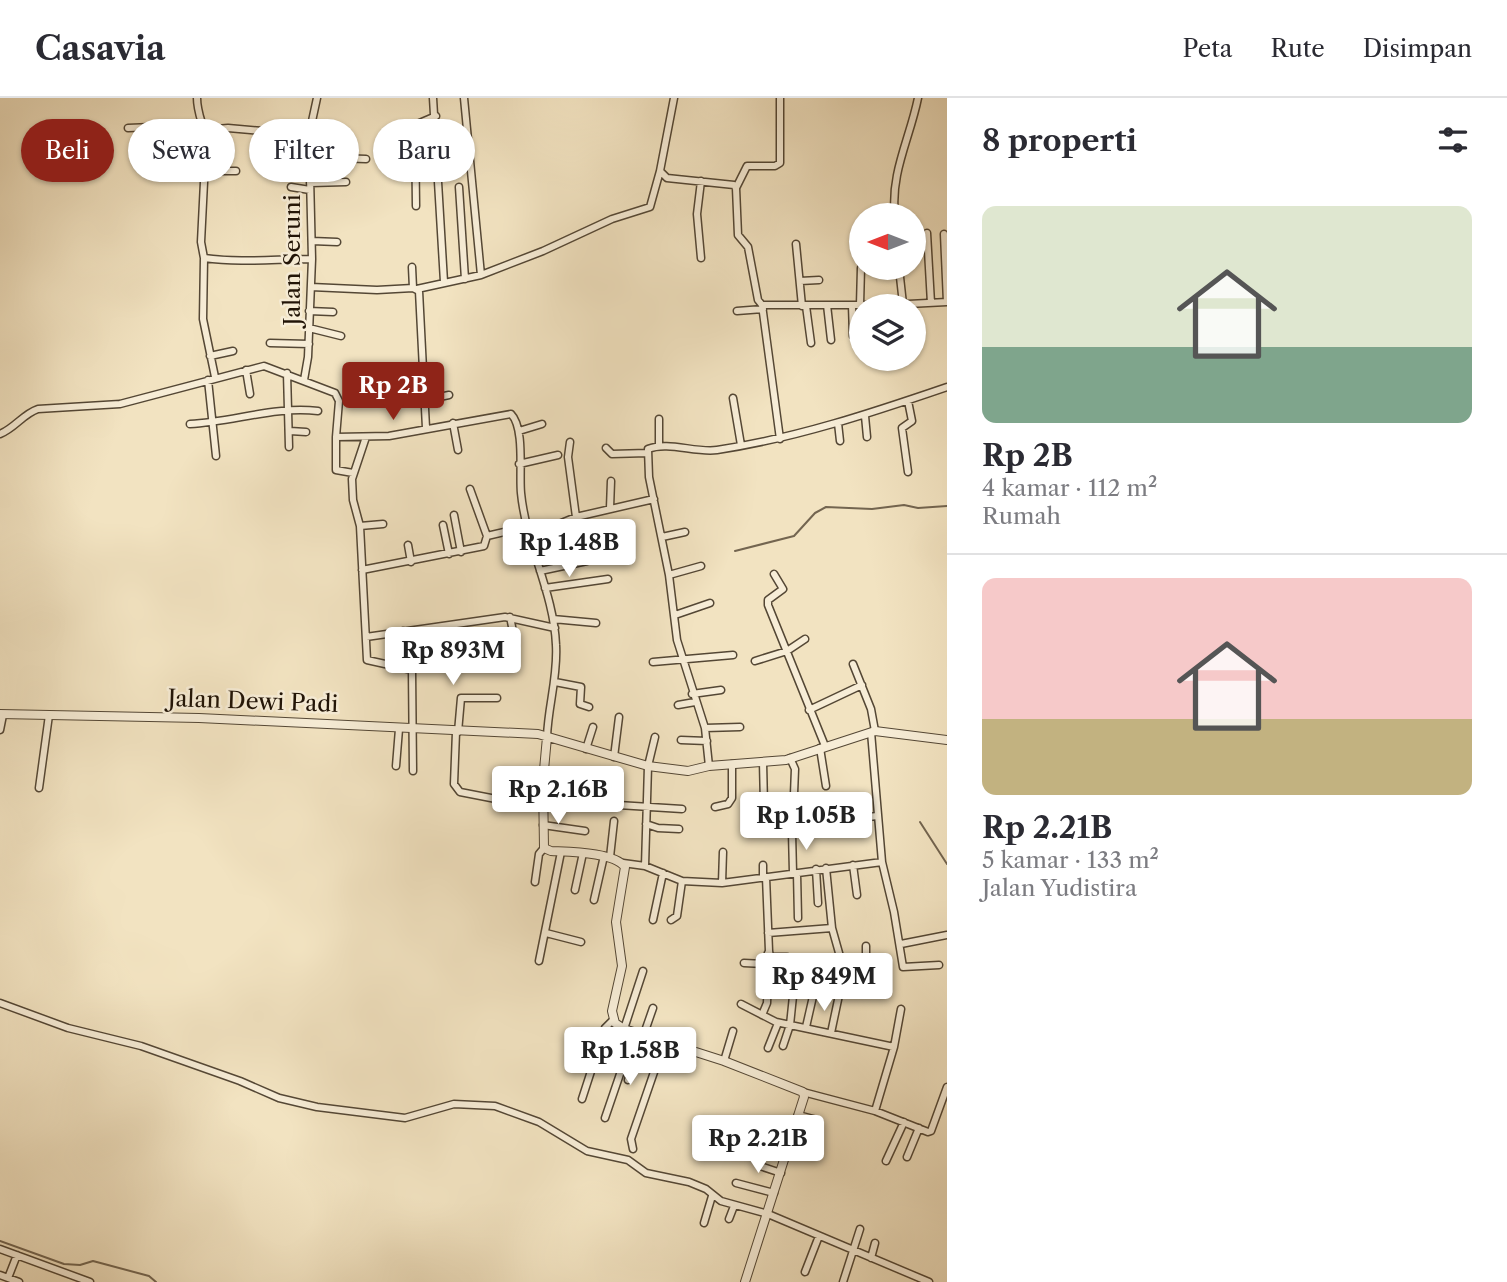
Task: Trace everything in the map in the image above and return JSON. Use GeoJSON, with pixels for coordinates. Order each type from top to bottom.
{"type":"FeatureCollection","features":[{"type":"Feature","properties":{"kind":"street"},"geometry":{"type":"LineString","coordinates":[[197,98],[201,119]]}},
{"type":"Feature","properties":{"kind":"street","name":"Jalan Seruni"},"geometry":{"type":"LineString","coordinates":[[312,119],[317,98]]}},
{"type":"Feature","properties":{"kind":"street"},"geometry":{"type":"LineString","coordinates":[[433,98],[444,282]]}},
{"type":"Feature","properties":{"kind":"street"},"geometry":{"type":"LineString","coordinates":[[466,98],[481,275]]}},
{"type":"Feature","properties":{"kind":"street"},"geometry":{"type":"LineString","coordinates":[[311,287],[415,289],[465,279],[543,251],[612,219],[645,211],[650,208],[660,172],[674,98]]}},
{"type":"Feature","properties":{"kind":"street"},"geometry":{"type":"LineString","coordinates":[[780,98],[780,163],[775,166],[747,166],[736,188],[738,235],[748,245],[758,300],[763,307],[780,439]]}},
{"type":"Feature","properties":{"kind":"street"},"geometry":{"type":"LineString","coordinates":[[895,203],[894,183],[918,98]]}},
{"type":"Feature","properties":{"kind":"street"},"geometry":{"type":"LineString","coordinates":[[415,206],[415,125],[436,116]]}},
{"type":"Feature","properties":{"kind":"street"},"geometry":{"type":"LineString","coordinates":[[359,159],[366,159]]}},
{"type":"Feature","properties":{"kind":"street"},"geometry":{"type":"LineString","coordinates":[[660,172],[667,178],[736,188]]}},
{"type":"Feature","properties":{"kind":"street"},"geometry":{"type":"LineString","coordinates":[[701,181],[697,214],[701,258]]}},
{"type":"Feature","properties":{"kind":"street"},"geometry":{"type":"LineString","coordinates":[[204,182],[201,242],[204,258],[203,319],[210,356],[216,456]]}},
{"type":"Feature","properties":{"kind":"street","name":"Jalan Seruni"},"geometry":{"type":"LineString","coordinates":[[303,380],[307,371],[312,259],[310,182]]}},
{"type":"Feature","properties":{"kind":"street"},"geometry":{"type":"LineString","coordinates":[[290,187],[346,182]]}},
{"type":"Feature","properties":{"kind":"street"},"geometry":{"type":"LineString","coordinates":[[459,187],[465,279]]}},
{"type":"Feature","properties":{"kind":"street"},"geometry":{"type":"LineString","coordinates":[[927,233],[931,303]]}},
{"type":"Feature","properties":{"kind":"street"},"geometry":{"type":"LineString","coordinates":[[926,303],[947,302],[944,234]]}},
{"type":"Feature","properties":{"kind":"street"},"geometry":{"type":"LineString","coordinates":[[312,241],[337,242]]}},
{"type":"Feature","properties":{"kind":"street"},"geometry":{"type":"LineString","coordinates":[[796,244],[811,343]]}},
{"type":"Feature","properties":{"kind":"street"},"geometry":{"type":"LineString","coordinates":[[204,258],[253,262],[312,259]]}},
{"type":"Feature","properties":{"kind":"street"},"geometry":{"type":"LineString","coordinates":[[412,267],[415,289],[420,293],[426,428]]}},
{"type":"Feature","properties":{"kind":"street"},"geometry":{"type":"LineString","coordinates":[[800,281],[819,280]]}},
{"type":"Feature","properties":{"kind":"street"},"geometry":{"type":"LineString","coordinates":[[827,305],[831,340]]}},
{"type":"Feature","properties":{"kind":"street"},"geometry":{"type":"LineString","coordinates":[[737,312],[763,307],[849,305]]}},
{"type":"Feature","properties":{"kind":"street"},"geometry":{"type":"LineString","coordinates":[[309,311],[333,312]]}},
{"type":"Feature","properties":{"kind":"street"},"geometry":{"type":"LineString","coordinates":[[309,328],[341,336]]}},
{"type":"Feature","properties":{"kind":"street"},"geometry":{"type":"LineString","coordinates":[[270,343],[309,344]]}},
{"type":"Feature","properties":{"kind":"street"},"geometry":{"type":"LineString","coordinates":[[210,356],[233,351]]}},
{"type":"Feature","properties":{"kind":"street"},"geometry":{"type":"LineString","coordinates":[[0,434],[38,409],[120,404],[264,366],[330,390],[338,398],[336,470],[353,473]]}},
{"type":"Feature","properties":{"kind":"street"},"geometry":{"type":"LineString","coordinates":[[246,370],[250,394]]}},
{"type":"Feature","properties":{"kind":"street"},"geometry":{"type":"LineString","coordinates":[[288,373],[289,447]]}},
{"type":"Feature","properties":{"kind":"street"},"geometry":{"type":"LineString","coordinates":[[606,448],[612,454],[648,451],[659,446],[704,452],[780,439],[865,416],[947,387]]}},
{"type":"Feature","properties":{"kind":"street"},"geometry":{"type":"LineString","coordinates":[[425,400],[449,395]]}},
{"type":"Feature","properties":{"kind":"street"},"geometry":{"type":"LineString","coordinates":[[733,398],[741,445]]}},
{"type":"Feature","properties":{"kind":"street"},"geometry":{"type":"LineString","coordinates":[[908,401],[912,421],[902,427],[908,472]]}},
{"type":"Feature","properties":{"kind":"street"},"geometry":{"type":"LineString","coordinates":[[190,425],[212,424],[288,410],[318,411]]}},
{"type":"Feature","properties":{"kind":"street"},"geometry":{"type":"LineString","coordinates":[[336,437],[417,432],[509,413],[515,418],[519,431],[525,527],[555,628],[555,682],[547,737],[544,848],[539,854],[535,882]]}},
{"type":"Feature","properties":{"kind":"street"},"geometry":{"type":"LineString","coordinates":[[865,416],[867,437]]}},
{"type":"Feature","properties":{"kind":"street"},"geometry":{"type":"LineString","coordinates":[[659,419],[659,446]]}},
{"type":"Feature","properties":{"kind":"street"},"geometry":{"type":"LineString","coordinates":[[838,423],[839,441]]}},
{"type":"Feature","properties":{"kind":"street"},"geometry":{"type":"LineString","coordinates":[[453,424],[458,450]]}},
{"type":"Feature","properties":{"kind":"street"},"geometry":{"type":"LineString","coordinates":[[519,431],[542,424]]}},
{"type":"Feature","properties":{"kind":"street"},"geometry":{"type":"LineString","coordinates":[[290,430],[306,432]]}},
{"type":"Feature","properties":{"kind":"street"},"geometry":{"type":"LineString","coordinates":[[366,437],[353,473],[353,500],[359,526],[368,662],[409,667],[412,670],[413,771]]}},
{"type":"Feature","properties":{"kind":"street"},"geometry":{"type":"LineString","coordinates":[[570,442],[568,457],[576,517]]}},
{"type":"Feature","properties":{"kind":"street"},"geometry":{"type":"LineString","coordinates":[[648,451],[681,659],[705,729],[709,766]]}},
{"type":"Feature","properties":{"kind":"street"},"geometry":{"type":"LineString","coordinates":[[519,464],[558,455]]}},
{"type":"Feature","properties":{"kind":"street"},"geometry":{"type":"LineString","coordinates":[[610,509],[611,481]]}},
{"type":"Feature","properties":{"kind":"street"},"geometry":{"type":"LineString","coordinates":[[362,570],[484,546],[487,536],[470,488]]}},
{"type":"Feature","properties":{"kind":"street"},"geometry":{"type":"LineString","coordinates":[[528,537],[576,517],[654,499]]}},
{"type":"Feature","properties":{"kind":"street"},"geometry":{"type":"LineString","coordinates":[[454,515],[461,552]]}},
{"type":"Feature","properties":{"kind":"street"},"geometry":{"type":"LineString","coordinates":[[359,526],[383,524]]}},
{"type":"Feature","properties":{"kind":"street"},"geometry":{"type":"LineString","coordinates":[[443,525],[449,554]]}},
{"type":"Feature","properties":{"kind":"street"},"geometry":{"type":"LineString","coordinates":[[487,536],[525,527]]}},
{"type":"Feature","properties":{"kind":"street"},"geometry":{"type":"LineString","coordinates":[[662,537],[685,532]]}},
{"type":"Feature","properties":{"kind":"street"},"geometry":{"type":"LineString","coordinates":[[408,545],[411,562]]}},
{"type":"Feature","properties":{"kind":"street"},"geometry":{"type":"LineString","coordinates":[[540,571],[587,561]]}},
{"type":"Feature","properties":{"kind":"street"},"geometry":{"type":"LineString","coordinates":[[669,575],[701,566]]}},
{"type":"Feature","properties":{"kind":"street"},"geometry":{"type":"LineString","coordinates":[[774,574],[783,589],[768,600],[768,606],[823,747],[826,786]]}},
{"type":"Feature","properties":{"kind":"street"},"geometry":{"type":"LineString","coordinates":[[545,588],[608,579]]}},
{"type":"Feature","properties":{"kind":"street"},"geometry":{"type":"LineString","coordinates":[[675,615],[710,603]]}},
{"type":"Feature","properties":{"kind":"street"},"geometry":{"type":"LineString","coordinates":[[366,637],[510,617],[555,628]]}},
{"type":"Feature","properties":{"kind":"street"},"geometry":{"type":"LineString","coordinates":[[510,617],[516,646]]}},
{"type":"Feature","properties":{"kind":"street"},"geometry":{"type":"LineString","coordinates":[[553,619],[596,623]]}},
{"type":"Feature","properties":{"kind":"street"},"geometry":{"type":"LineString","coordinates":[[403,631],[404,649]]}},
{"type":"Feature","properties":{"kind":"street"},"geometry":{"type":"LineString","coordinates":[[755,661],[787,651],[805,639]]}},
{"type":"Feature","properties":{"kind":"street"},"geometry":{"type":"LineString","coordinates":[[653,662],[733,655]]}},
{"type":"Feature","properties":{"kind":"street"},"geometry":{"type":"LineString","coordinates":[[853,664],[871,709],[882,862],[904,969],[939,965]]}},
{"type":"Feature","properties":{"kind":"street"},"geometry":{"type":"LineString","coordinates":[[555,682],[581,687],[580,704],[589,707]]}},
{"type":"Feature","properties":{"kind":"street"},"geometry":{"type":"LineString","coordinates":[[809,710],[862,685]]}},
{"type":"Feature","properties":{"kind":"street"},"geometry":{"type":"LineString","coordinates":[[678,705],[721,690]]}},
{"type":"Feature","properties":{"kind":"street"},"geometry":{"type":"LineString","coordinates":[[497,698],[461,698],[457,732],[456,790],[496,799],[544,801],[571,801],[572,792]]}},
{"type":"Feature","properties":{"kind":"street"},"geometry":{"type":"LineString","coordinates":[[0,730],[1,714]]}},
{"type":"Feature","properties":{"kind":"street","name":"Jalan Dewi Padi"},"geometry":{"type":"LineString","coordinates":[[1,714],[199,718],[547,737],[648,766],[688,771],[709,766],[790,758],[873,731]]}},
{"type":"Feature","properties":{"kind":"street"},"geometry":{"type":"LineString","coordinates":[[39,788],[49,715]]}},
{"type":"Feature","properties":{"kind":"street"},"geometry":{"type":"LineString","coordinates":[[614,757],[619,717]]}},
{"type":"Feature","properties":{"kind":"street"},"geometry":{"type":"LineString","coordinates":[[586,749],[593,727]]}},
{"type":"Feature","properties":{"kind":"street"},"geometry":{"type":"LineString","coordinates":[[705,729],[740,727]]}},
{"type":"Feature","properties":{"kind":"street"},"geometry":{"type":"LineString","coordinates":[[396,766],[399,729]]}},
{"type":"Feature","properties":{"kind":"street"},"geometry":{"type":"LineString","coordinates":[[873,731],[947,740]]}},
{"type":"Feature","properties":{"kind":"street"},"geometry":{"type":"LineString","coordinates":[[645,866],[648,766],[655,737]]}},
{"type":"Feature","properties":{"kind":"street"},"geometry":{"type":"LineString","coordinates":[[681,740],[707,741]]}},
{"type":"Feature","properties":{"kind":"street"},"geometry":{"type":"LineString","coordinates":[[790,758],[794,769],[794,794]]}},
{"type":"Feature","properties":{"kind":"street"},"geometry":{"type":"LineString","coordinates":[[750,809],[764,804],[763,762]]}},
{"type":"Feature","properties":{"kind":"street"},"geometry":{"type":"LineString","coordinates":[[715,807],[728,804],[732,798],[732,764]]}},
{"type":"Feature","properties":{"kind":"street"},"geometry":{"type":"LineString","coordinates":[[618,805],[682,810]]}},
{"type":"Feature","properties":{"kind":"street"},"geometry":{"type":"LineString","coordinates":[[850,819],[877,816]]}},
{"type":"Feature","properties":{"kind":"street"},"geometry":{"type":"LineString","coordinates":[[594,900],[614,821]]}},
{"type":"Feature","properties":{"kind":"street"},"geometry":{"type":"LineString","coordinates":[[646,824],[658,828],[679,829]]}},
{"type":"Feature","properties":{"kind":"street"},"geometry":{"type":"LineString","coordinates":[[543,825],[585,831]]}},
{"type":"Feature","properties":{"kind":"street"},"geometry":{"type":"LineString","coordinates":[[792,832],[798,918]]}},
{"type":"Feature","properties":{"kind":"street"},"geometry":{"type":"LineString","coordinates":[[544,848],[607,857],[623,863],[645,866],[682,881],[722,883],[882,862]]}},
{"type":"Feature","properties":{"kind":"street"},"geometry":{"type":"LineString","coordinates":[[540,961],[561,852]]}},
{"type":"Feature","properties":{"kind":"street"},"geometry":{"type":"LineString","coordinates":[[722,883],[723,852]]}},
{"type":"Feature","properties":{"kind":"street"},"geometry":{"type":"LineString","coordinates":[[575,890],[583,853]]}},
{"type":"Feature","properties":{"kind":"street"},"geometry":{"type":"LineString","coordinates":[[623,863],[625,870],[616,922],[622,967],[612,1011],[613,1020],[624,1029],[724,1061],[803,1092],[875,1111],[931,1131],[947,1087]]}},
{"type":"Feature","properties":{"kind":"street"},"geometry":{"type":"LineString","coordinates":[[763,865],[769,951],[771,957],[787,957]]}},
{"type":"Feature","properties":{"kind":"street"},"geometry":{"type":"LineString","coordinates":[[853,865],[856,895]]}},
{"type":"Feature","properties":{"kind":"street"},"geometry":{"type":"LineString","coordinates":[[826,868],[832,928],[842,961],[866,960],[866,946]]}},
{"type":"Feature","properties":{"kind":"street"},"geometry":{"type":"LineString","coordinates":[[816,869],[818,903]]}},
{"type":"Feature","properties":{"kind":"street"},"geometry":{"type":"LineString","coordinates":[[653,920],[663,873]]}},
{"type":"Feature","properties":{"kind":"street"},"geometry":{"type":"LineString","coordinates":[[671,920],[677,916],[682,881]]}},
{"type":"Feature","properties":{"kind":"street"},"geometry":{"type":"LineString","coordinates":[[768,933],[832,928]]}},
{"type":"Feature","properties":{"kind":"street"},"geometry":{"type":"LineString","coordinates":[[546,933],[581,942]]}},
{"type":"Feature","properties":{"kind":"street"},"geometry":{"type":"LineString","coordinates":[[901,944],[947,935]]}},
{"type":"Feature","properties":{"kind":"street"},"geometry":{"type":"LineString","coordinates":[[744,963],[765,964],[769,951]]}},
{"type":"Feature","properties":{"kind":"street"},"geometry":{"type":"LineString","coordinates":[[624,1029],[643,971]]}},
{"type":"Feature","properties":{"kind":"street"},"geometry":{"type":"LineString","coordinates":[[762,1015],[767,1003],[768,975]]}},
{"type":"Feature","properties":{"kind":"street"},"geometry":{"type":"LineString","coordinates":[[806,1027],[814,992]]}},
{"type":"Feature","properties":{"kind":"street"},"geometry":{"type":"LineString","coordinates":[[831,1033],[839,995]]}},
{"type":"Feature","properties":{"kind":"street"},"geometry":{"type":"LineString","coordinates":[[783,1046],[790,1024],[793,996]]}},
{"type":"Feature","properties":{"kind":"street"},"geometry":{"type":"LineString","coordinates":[[0,1003],[68,1028],[153,1051],[240,1081],[279,1098],[317,1107],[405,1118],[454,1104],[495,1106],[539,1122],[587,1151],[628,1160],[646,1173],[689,1182],[734,1206],[768,1214],[929,1282]]}},
{"type":"Feature","properties":{"kind":"street"},"geometry":{"type":"LineString","coordinates":[[741,1004],[778,1023],[894,1047]]}},
{"type":"Feature","properties":{"kind":"street"},"geometry":{"type":"LineString","coordinates":[[628,1080],[653,1008]]}},
{"type":"Feature","properties":{"kind":"street"},"geometry":{"type":"LineString","coordinates":[[875,1111],[894,1047],[901,1009]]}},
{"type":"Feature","properties":{"kind":"street"},"geometry":{"type":"LineString","coordinates":[[582,1099],[605,1028],[613,1020]]}},
{"type":"Feature","properties":{"kind":"street"},"geometry":{"type":"LineString","coordinates":[[768,1048],[778,1023]]}},
{"type":"Feature","properties":{"kind":"street"},"geometry":{"type":"LineString","coordinates":[[724,1061],[733,1031]]}},
{"type":"Feature","properties":{"kind":"street"},"geometry":{"type":"LineString","coordinates":[[605,1118],[634,1033]]}},
{"type":"Feature","properties":{"kind":"street"},"geometry":{"type":"LineString","coordinates":[[633,1149],[631,1139],[664,1044]]}},
{"type":"Feature","properties":{"kind":"street"},"geometry":{"type":"LineString","coordinates":[[684,1065],[689,1050]]}},
{"type":"Feature","properties":{"kind":"street"},"geometry":{"type":"LineString","coordinates":[[745,1282],[781,1173],[803,1092]]}},
{"type":"Feature","properties":{"kind":"street"},"geometry":{"type":"LineString","coordinates":[[798,1115],[817,1120]]}},
{"type":"Feature","properties":{"kind":"street"},"geometry":{"type":"LineString","coordinates":[[886,1161],[904,1122]]}},
{"type":"Feature","properties":{"kind":"street"},"geometry":{"type":"LineString","coordinates":[[907,1157],[919,1128]]}},
{"type":"Feature","properties":{"kind":"street"},"geometry":{"type":"LineString","coordinates":[[791,1138],[819,1149]]}},
{"type":"Feature","properties":{"kind":"street"},"geometry":{"type":"LineString","coordinates":[[760,1167],[781,1173]]}},
{"type":"Feature","properties":{"kind":"street"},"geometry":{"type":"LineString","coordinates":[[736,1183],[774,1193]]}},
{"type":"Feature","properties":{"kind":"street"},"geometry":{"type":"LineString","coordinates":[[704,1223],[712,1196]]}},
{"type":"Feature","properties":{"kind":"street"},"geometry":{"type":"LineString","coordinates":[[729,1219],[734,1206]]}},
{"type":"Feature","properties":{"kind":"street"},"geometry":{"type":"LineString","coordinates":[[843,1282],[860,1229]]}},
{"type":"Feature","properties":{"kind":"street"},"geometry":{"type":"LineString","coordinates":[[805,1272],[820,1236]]}},
{"type":"Feature","properties":{"kind":"street"},"geometry":{"type":"LineString","coordinates":[[871,1258],[875,1243]]}},
{"type":"Feature","properties":{"kind":"street"},"geometry":{"type":"LineString","coordinates":[[0,1249],[90,1282]]}},
{"type":"Feature","properties":{"kind":"street"},"geometry":{"type":"LineString","coordinates":[[9,1278],[17,1255]]}},
{"type":"Feature","properties":{"kind":"street"},"geometry":{"type":"LineString","coordinates":[[0,1275],[19,1282]]}},
{"type":"Feature","properties":{"kind":"waterway"},"geometry":{"type":"LineString","coordinates":[[735,551],[794,536],[815,513],[826,507],[872,509],[904,505],[918,508],[947,506]]}},
{"type":"Feature","properties":{"kind":"waterway"},"geometry":{"type":"LineString","coordinates":[[920,822],[947,864]]}},
{"type":"Feature","properties":{"kind":"waterway"},"geometry":{"type":"LineString","coordinates":[[0,1241],[64,1264],[80,1265],[93,1261],[149,1276],[156,1282]]}}]}
